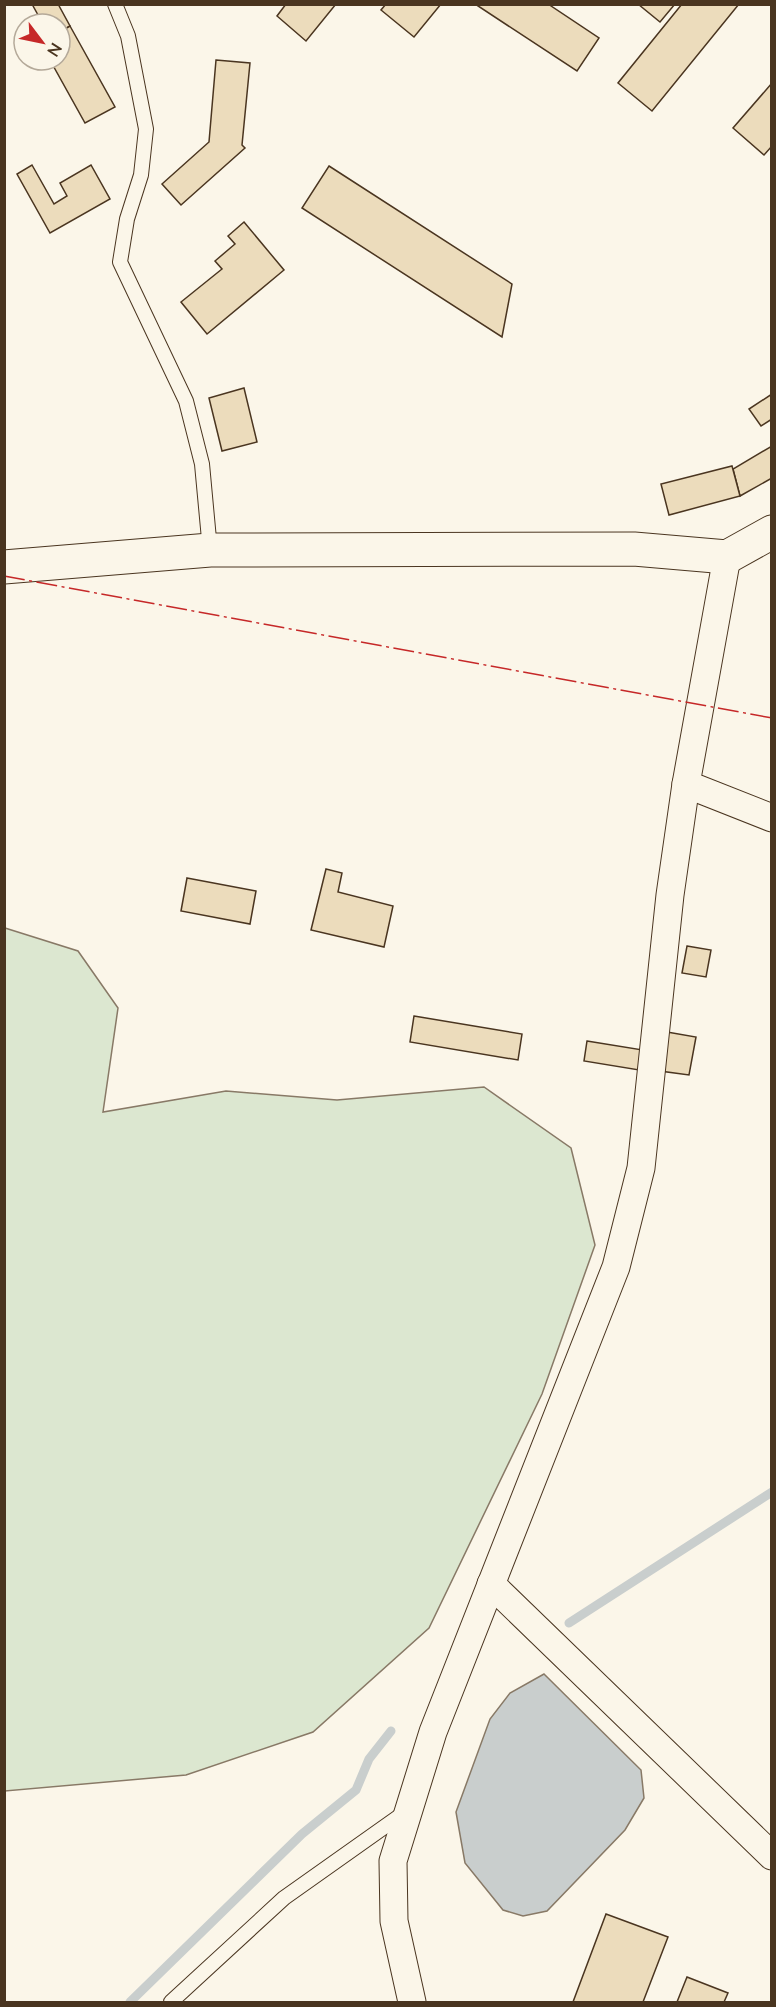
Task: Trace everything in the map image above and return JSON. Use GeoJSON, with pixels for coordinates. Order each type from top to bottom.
{"type":"FeatureCollection","features":[{"type":"Feature","properties":{"kind":"street"},"geometry":{"type":"LineString","coordinates":[[4,567],[210,550],[634,549],[727,557],[771,532]]}},
{"type":"Feature","properties":{"kind":"street"},"geometry":{"type":"LineString","coordinates":[[412,2002],[394,1921],[393,1861],[433,1732],[616,1268],[641,1167],[670,895],[686,784],[727,557]]}},
{"type":"Feature","properties":{"kind":"street"},"geometry":{"type":"LineString","coordinates":[[686,784],[771,818]]}},
{"type":"Feature","properties":{"kind":"street"},"geometry":{"type":"LineString","coordinates":[[491,1584],[771,1856]]}},
{"type":"Feature","properties":{"kind":"lane"},"geometry":{"type":"LineString","coordinates":[[115,4],[128,36],[146,129],[141,175],[127,219],[120,262],[186,401],[202,464],[210,550]]}},
{"type":"Feature","properties":{"kind":"lane"},"geometry":{"type":"LineString","coordinates":[[171,2002],[284,1898],[409,1810]]}},
{"type":"Feature","properties":{"kind":"green space"},"geometry":{"type":"Polygon","coordinates":[[[5,928],[78,951],[118,1008],[103,1112],[226,1091],[337,1100],[484,1087],[571,1148],[595,1245],[542,1394],[429,1628],[313,1732],[186,1775],[5,1791],[5,928]]]}},
{"type":"Feature","properties":{"kind":"shaded area"},"geometry":{"type":"Polygon","coordinates":[[[544,1674],[641,1770],[644,1798],[625,1830],[547,1911],[523,1916],[503,1910],[465,1863],[456,1812],[490,1719],[510,1693],[544,1674]]]}},
{"type":"Feature","properties":{"kind":"building"},"geometry":{"type":"Polygon","coordinates":[[[32,4],[58,4],[62,12],[36,12],[32,4]]]}},
{"type":"Feature","properties":{"kind":"building"},"geometry":{"type":"Polygon","coordinates":[[[286,4],[336,4],[306,41],[277,16],[286,4]]]}},
{"type":"Feature","properties":{"kind":"building"},"geometry":{"type":"Polygon","coordinates":[[[386,4],[441,4],[414,37],[381,10],[386,4]]]}},
{"type":"Feature","properties":{"kind":"building"},"geometry":{"type":"Polygon","coordinates":[[[475,4],[548,4],[599,38],[577,71],[475,4]]]}},
{"type":"Feature","properties":{"kind":"building"},"geometry":{"type":"Polygon","coordinates":[[[638,4],[675,4],[660,22],[638,4]]]}},
{"type":"Feature","properties":{"kind":"building"},"geometry":{"type":"Polygon","coordinates":[[[682,4],[739,4],[652,111],[618,83],[682,4]]]}},
{"type":"Feature","properties":{"kind":"building"},"geometry":{"type":"Polygon","coordinates":[[[72,30],[115,107],[85,123],[57,72],[72,72],[72,30]]]}},
{"type":"Feature","properties":{"kind":"building"},"geometry":{"type":"Polygon","coordinates":[[[216,60],[250,63],[242,145],[245,148],[181,205],[162,184],[209,142],[216,60]]]}},
{"type":"Feature","properties":{"kind":"building"},"geometry":{"type":"Polygon","coordinates":[[[772,83],[772,146],[764,155],[733,128],[772,83]]]}},
{"type":"Feature","properties":{"kind":"building"},"geometry":{"type":"Polygon","coordinates":[[[32,165],[54,204],[67,196],[60,183],[91,165],[110,199],[50,233],[17,174],[32,165]]]}},
{"type":"Feature","properties":{"kind":"building"},"geometry":{"type":"Polygon","coordinates":[[[329,166],[512,284],[502,337],[302,208],[329,166]]]}},
{"type":"Feature","properties":{"kind":"building"},"geometry":{"type":"Polygon","coordinates":[[[244,222],[284,270],[207,334],[181,302],[222,269],[215,261],[235,244],[228,236],[244,222]]]}},
{"type":"Feature","properties":{"kind":"building"},"geometry":{"type":"Polygon","coordinates":[[[244,388],[257,442],[222,451],[209,398],[244,388]]]}},
{"type":"Feature","properties":{"kind":"building"},"geometry":{"type":"Polygon","coordinates":[[[772,394],[772,419],[761,426],[749,409],[772,394]]]}},
{"type":"Feature","properties":{"kind":"building"},"geometry":{"type":"Polygon","coordinates":[[[772,446],[772,478],[740,496],[733,469],[772,446]]]}},
{"type":"Feature","properties":{"kind":"building"},"geometry":{"type":"Polygon","coordinates":[[[732,466],[740,496],[669,515],[661,484],[732,466]]]}},
{"type":"Feature","properties":{"kind":"building"},"geometry":{"type":"Polygon","coordinates":[[[326,869],[342,873],[338,892],[393,906],[384,947],[311,930],[326,869]]]}},
{"type":"Feature","properties":{"kind":"building"},"geometry":{"type":"Polygon","coordinates":[[[187,878],[256,891],[250,924],[181,911],[187,878]]]}},
{"type":"Feature","properties":{"kind":"building"},"geometry":{"type":"Polygon","coordinates":[[[687,946],[711,950],[706,977],[682,973],[687,946]]]}},
{"type":"Feature","properties":{"kind":"building"},"geometry":{"type":"Polygon","coordinates":[[[414,1016],[522,1034],[518,1060],[410,1042],[414,1016]]]}},
{"type":"Feature","properties":{"kind":"building"},"geometry":{"type":"Polygon","coordinates":[[[667,1032],[696,1037],[689,1075],[660,1071],[667,1032]]]}},
{"type":"Feature","properties":{"kind":"building"},"geometry":{"type":"Polygon","coordinates":[[[587,1041],[643,1050],[639,1070],[584,1061],[587,1041]]]}},
{"type":"Feature","properties":{"kind":"building"},"geometry":{"type":"Polygon","coordinates":[[[606,1914],[668,1937],[643,2002],[573,2002],[606,1914]]]}},
{"type":"Feature","properties":{"kind":"building"},"geometry":{"type":"Polygon","coordinates":[[[687,1977],[728,1993],[724,2002],[677,2002],[687,1977]]]}},
{"type":"Feature","properties":{"kind":"waterway"},"geometry":{"type":"LineString","coordinates":[[569,1623],[772,1492]]}},
{"type":"Feature","properties":{"kind":"waterway"},"geometry":{"type":"LineString","coordinates":[[130,2002],[302,1834],[356,1790],[369,1759],[391,1731]]}},
{"type":"Feature","properties":{"kind":"power"},"geometry":{"type":"LineString","coordinates":[[4,576],[772,718]]}}]}
